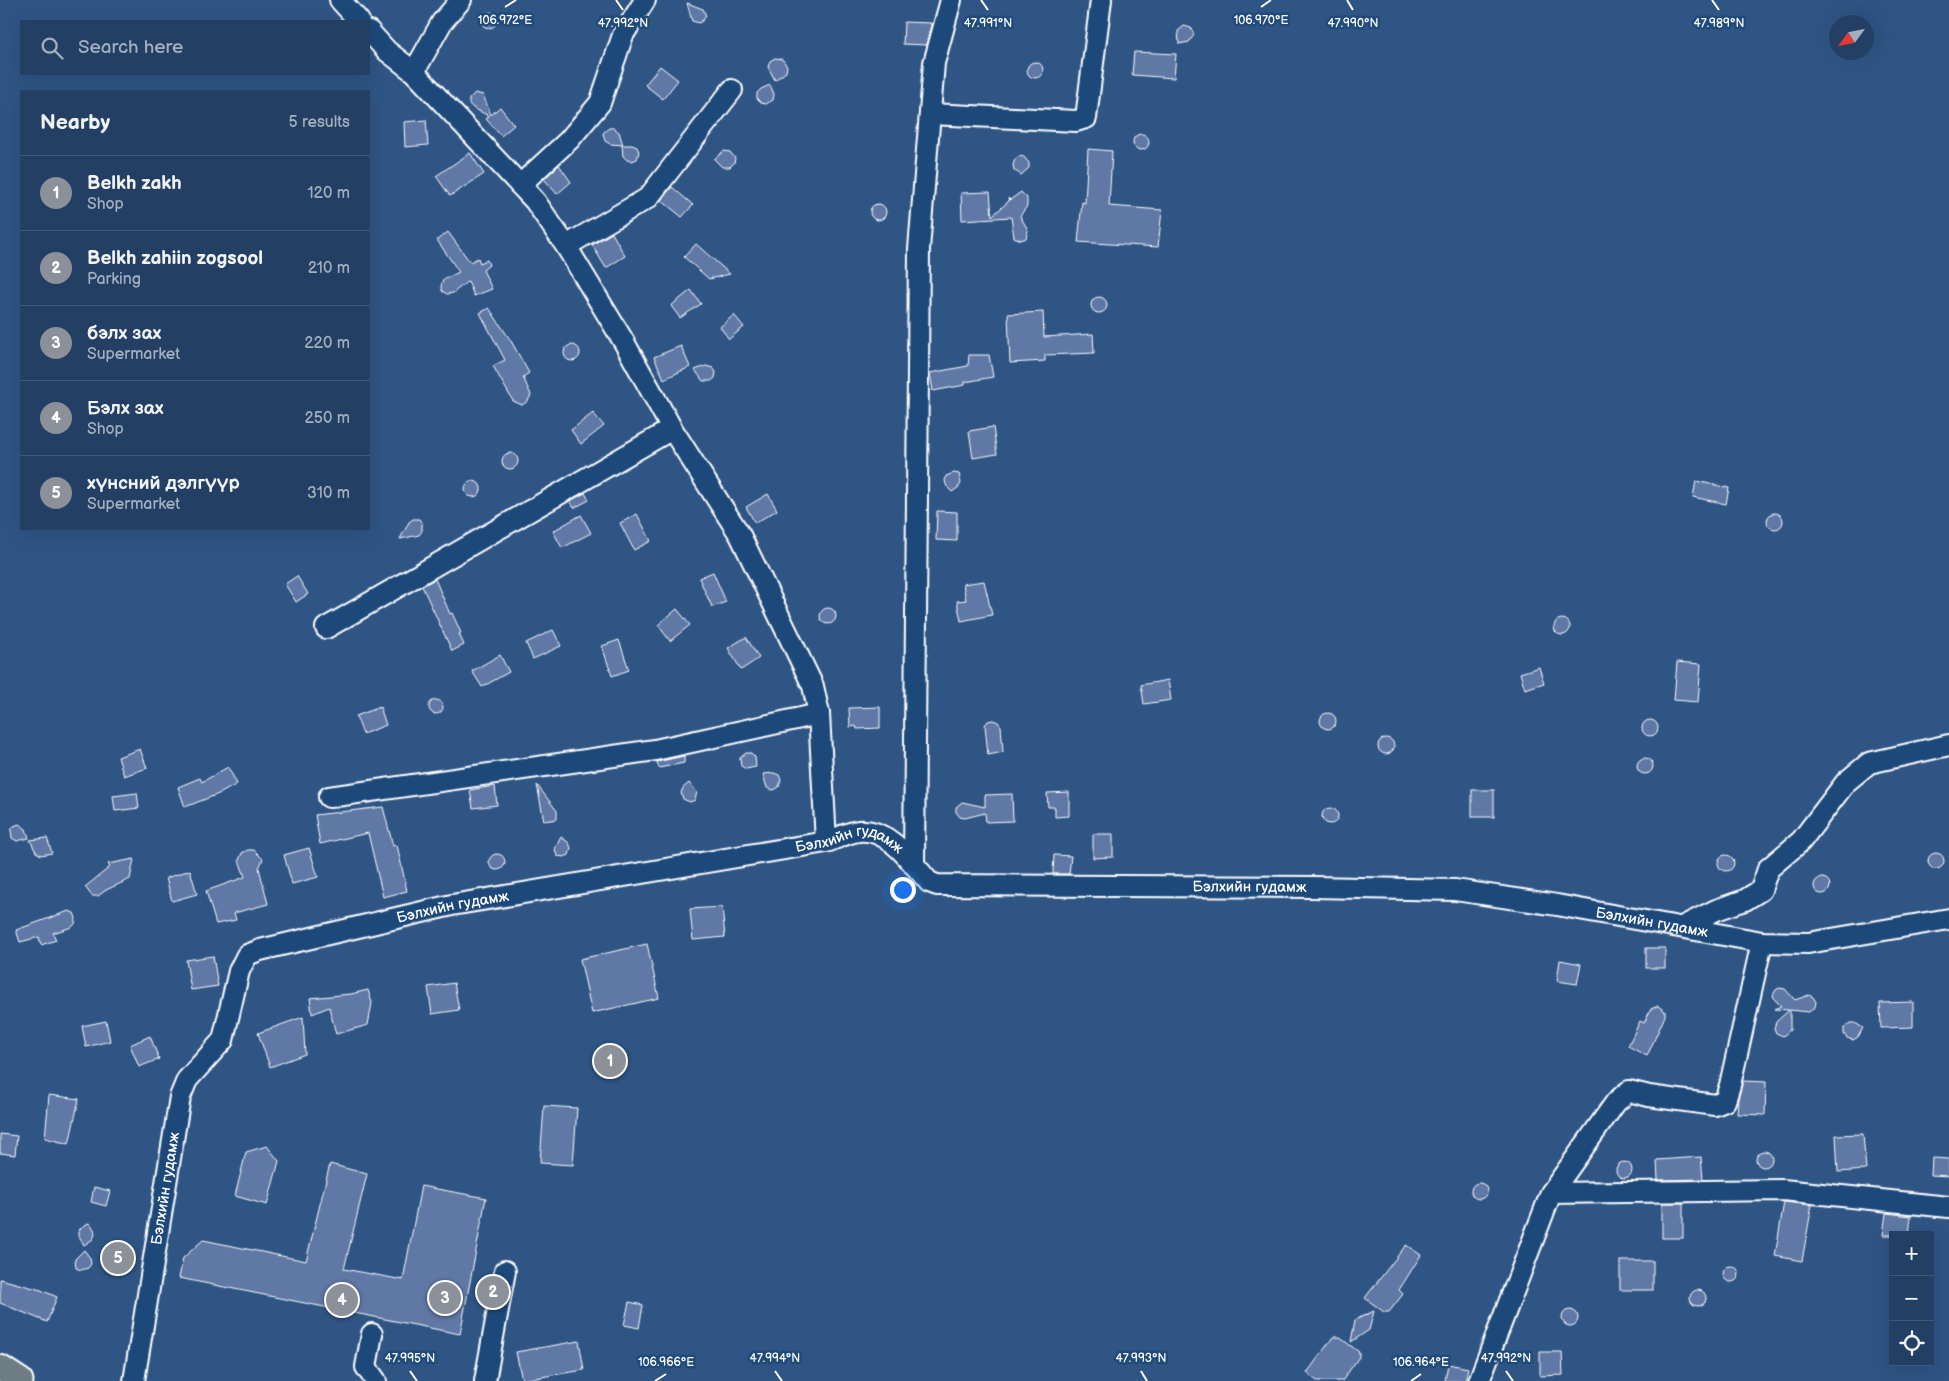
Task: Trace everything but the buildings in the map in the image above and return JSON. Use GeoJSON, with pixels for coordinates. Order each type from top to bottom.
{"type":"FeatureCollection","features":[{"type":"Feature","properties":{"kind":"main road"},"geometry":{"type":"LineString","coordinates":[[0,1368],[20,1381]]}},
{"type":"Feature","properties":{"kind":"street"},"geometry":{"type":"LineString","coordinates":[[340,0],[359,20]]}},
{"type":"Feature","properties":{"kind":"street"},"geometry":{"type":"LineString","coordinates":[[414,72],[442,22],[461,0]]}},
{"type":"Feature","properties":{"kind":"street"},"geometry":{"type":"LineString","coordinates":[[520,185],[569,140],[600,103],[622,36],[645,0]]}},
{"type":"Feature","properties":{"kind":"street"},"geometry":{"type":"LineString","coordinates":[[914,865],[919,249],[934,63],[951,0]]}},
{"type":"Feature","properties":{"kind":"street"},"geometry":{"type":"LineString","coordinates":[[930,114],[1076,121],[1086,118],[1101,0]]}},
{"type":"Feature","properties":{"kind":"street"},"geometry":{"type":"LineString","coordinates":[[370,32],[387,51],[414,72],[535,201],[566,246],[624,342],[672,429],[740,535],[813,686],[819,714],[826,842]]}},
{"type":"Feature","properties":{"kind":"street"},"geometry":{"type":"LineString","coordinates":[[566,246],[648,198],[732,90]]}},
{"type":"Feature","properties":{"kind":"street"},"geometry":{"type":"LineString","coordinates":[[326,628],[672,429]]}},
{"type":"Feature","properties":{"kind":"street"},"geometry":{"type":"LineString","coordinates":[[329,797],[655,750],[819,714]]}},
{"type":"Feature","properties":{"kind":"street"},"geometry":{"type":"LineString","coordinates":[[1682,927],[1716,910],[1745,900],[1761,890],[1768,869],[1801,841],[1846,782],[1869,763],[1949,745]]}},
{"type":"Feature","properties":{"kind":"street","name":"Бэлхийн гудамж"},"geometry":{"type":"LineString","coordinates":[[134,1381],[180,1096],[187,1080],[223,1040],[239,971],[247,955],[269,948],[452,906],[826,842],[859,831],[877,833],[892,842],[929,882],[937,885],[1455,890],[1762,942],[1808,943],[1949,918]]}},
{"type":"Feature","properties":{"kind":"street"},"geometry":{"type":"LineString","coordinates":[[1479,1381],[1551,1193],[1616,1102],[1629,1091],[1649,1096],[1715,1105],[1725,1101],[1762,942]]}},
{"type":"Feature","properties":{"kind":"street"},"geometry":{"type":"LineString","coordinates":[[1551,1193],[1782,1190],[1949,1207]]}},
{"type":"Feature","properties":{"kind":"street"},"geometry":{"type":"LineString","coordinates":[[485,1381],[505,1271]]}},
{"type":"Feature","properties":{"kind":"street"},"geometry":{"type":"LineString","coordinates":[[372,1334],[366,1367],[376,1381]]}},
{"type":"Feature","properties":{"kind":"place","name":"Belkh zakh"},"geometry":{"type":"Point","coordinates":[610,1061]}},
{"type":"Feature","properties":{"kind":"place","name":"хүнсний дэлгүүр"},"geometry":{"type":"Point","coordinates":[118,1258]}},
{"type":"Feature","properties":{"kind":"place","name":"Belkh zahiin zogsool"},"geometry":{"type":"Point","coordinates":[493,1292]}},
{"type":"Feature","properties":{"kind":"place","name":"бэлх зах"},"geometry":{"type":"Point","coordinates":[445,1298]}},
{"type":"Feature","properties":{"kind":"place","name":"Бэлх зах"},"geometry":{"type":"Point","coordinates":[342,1300]}}]}
